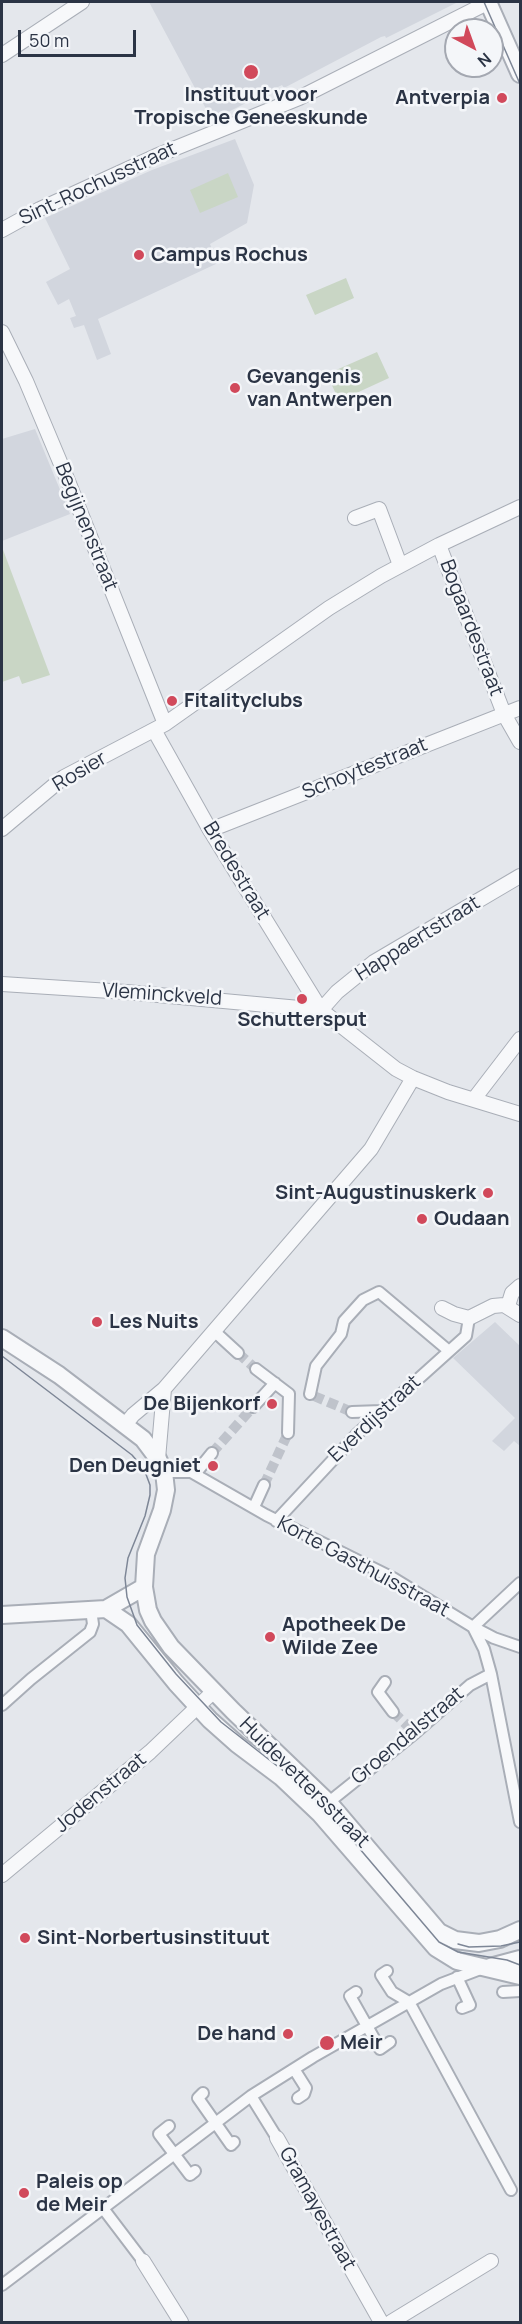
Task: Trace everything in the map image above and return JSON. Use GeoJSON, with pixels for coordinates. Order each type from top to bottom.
{"type":"FeatureCollection","features":[{"type":"Feature","properties":{"kind":"street"},"geometry":{"type":"LineString","coordinates":[[2,55],[82,2]]}},
{"type":"Feature","properties":{"kind":"street"},"geometry":{"type":"LineString","coordinates":[[488,2],[520,74]]}},
{"type":"Feature","properties":{"kind":"street","name":"Sint-Rochusstraat"},"geometry":{"type":"LineString","coordinates":[[2,230],[40,209],[156,156],[299,98],[488,2]]}},
{"type":"Feature","properties":{"kind":"street","name":"Begijnenstraat"},"geometry":{"type":"LineString","coordinates":[[2,332],[26,381],[68,481],[159,727]]}},
{"type":"Feature","properties":{"kind":"street","name":"Rosier"},"geometry":{"type":"LineString","coordinates":[[2,829],[64,777],[159,727],[329,608],[439,545],[520,507]]}},
{"type":"Feature","properties":{"kind":"street"},"geometry":{"type":"LineString","coordinates":[[355,518],[379,510],[400,566]]}},
{"type":"Feature","properties":{"kind":"street","name":"Bogaardestraat"},"geometry":{"type":"LineString","coordinates":[[439,545],[504,714],[520,742]]}},
{"type":"Feature","properties":{"kind":"street","name":"Schoytestraat"},"geometry":{"type":"LineString","coordinates":[[210,830],[520,708]]}},
{"type":"Feature","properties":{"kind":"street","name":"Bredestraat"},"geometry":{"type":"LineString","coordinates":[[159,727],[210,830],[321,1010]]}},
{"type":"Feature","properties":{"kind":"street","name":"Happaertstraat"},"geometry":{"type":"LineString","coordinates":[[321,1010],[337,992],[374,962],[520,876]]}},
{"type":"Feature","properties":{"kind":"street","name":"Vleminckveld"},"geometry":{"type":"LineString","coordinates":[[2,984],[138,993],[321,1010]]}},
{"type":"Feature","properties":{"kind":"street"},"geometry":{"type":"LineString","coordinates":[[321,1010],[396,1069],[413,1078],[448,1092],[520,1114]]}},
{"type":"Feature","properties":{"kind":"street"},"geometry":{"type":"LineString","coordinates":[[474,1099],[520,1039]]}},
{"type":"Feature","properties":{"kind":"street"},"geometry":{"type":"LineString","coordinates":[[124,1425],[164,1389],[371,1149],[413,1078]]}},
{"type":"Feature","properties":{"kind":"street"},"geometry":{"type":"LineString","coordinates":[[508,1306],[512,1293],[520,1287]]}},
{"type":"Feature","properties":{"kind":"street"},"geometry":{"type":"LineString","coordinates":[[256,1369],[289,1394],[312,1395],[316,1366],[341,1334],[344,1321],[363,1300],[379,1292],[449,1351]]}},
{"type":"Feature","properties":{"kind":"street"},"geometry":{"type":"LineString","coordinates":[[442,1308],[469,1318],[493,1306],[508,1306],[520,1315]]}},
{"type":"Feature","properties":{"kind":"street","name":"Everdijstraat"},"geometry":{"type":"LineString","coordinates":[[276,1521],[303,1490],[382,1410],[466,1336],[469,1318]]}},
{"type":"Feature","properties":{"kind":"street"},"geometry":{"type":"LineString","coordinates":[[214,1331],[238,1353]]}},
{"type":"Feature","properties":{"kind":"street"},"geometry":{"type":"LineString","coordinates":[[2,1338],[59,1375],[143,1439],[161,1465]]}},
{"type":"Feature","properties":{"kind":"street"},"geometry":{"type":"LineString","coordinates":[[253,1407],[275,1383]]}},
{"type":"Feature","properties":{"kind":"street"},"geometry":{"type":"LineString","coordinates":[[161,1465],[164,1389]]}},
{"type":"Feature","properties":{"kind":"street"},"geometry":{"type":"LineString","coordinates":[[288,1433],[289,1394]]}},
{"type":"Feature","properties":{"kind":"street"},"geometry":{"type":"LineString","coordinates":[[352,1412],[382,1410]]}},
{"type":"Feature","properties":{"kind":"street"},"geometry":{"type":"LineString","coordinates":[[195,1474],[212,1453]]}},
{"type":"Feature","properties":{"kind":"street","name":"Korte Gasthuisstraat"},"geometry":{"type":"LineString","coordinates":[[161,1465],[195,1474],[276,1521],[393,1578],[473,1627],[494,1638],[520,1647]]}},
{"type":"Feature","properties":{"kind":"street","name":"Huidevettersstraat"},"geometry":{"type":"LineString","coordinates":[[161,1465],[164,1500],[146,1554],[144,1587],[148,1610],[153,1622],[171,1647],[213,1692],[329,1802],[432,1934]]}},
{"type":"Feature","properties":{"kind":"street","name":"Korte Gasthuisstraat"},"geometry":{"type":"LineString","coordinates":[[254,1507],[264,1485]]}},
{"type":"Feature","properties":{"kind":"street"},"geometry":{"type":"LineString","coordinates":[[520,1583],[473,1627],[484,1649],[491,1674],[520,1822]]}},
{"type":"Feature","properties":{"kind":"street"},"geometry":{"type":"LineString","coordinates":[[2,1705],[90,1632],[93,1624],[105,1612],[144,1587]]}},
{"type":"Feature","properties":{"kind":"street"},"geometry":{"type":"LineString","coordinates":[[2,1615],[105,1612]]}},
{"type":"Feature","properties":{"kind":"street","name":"Huidevettersstraat"},"geometry":{"type":"LineString","coordinates":[[105,1612],[128,1624],[197,1707],[224,1733],[281,1777],[320,1814],[432,1934]]}},
{"type":"Feature","properties":{"kind":"street"},"geometry":{"type":"LineString","coordinates":[[484,1649],[494,1638]]}},
{"type":"Feature","properties":{"kind":"street","name":"Groendalstraat"},"geometry":{"type":"LineString","coordinates":[[329,1802],[412,1730],[470,1685],[491,1674]]}},
{"type":"Feature","properties":{"kind":"street"},"geometry":{"type":"LineString","coordinates":[[386,1682],[378,1692],[393,1712]]}},
{"type":"Feature","properties":{"kind":"street"},"geometry":{"type":"LineString","coordinates":[[197,1707],[213,1692]]}},
{"type":"Feature","properties":{"kind":"street","name":"Jodenstraat"},"geometry":{"type":"LineString","coordinates":[[2,1875],[150,1752],[197,1707]]}},
{"type":"Feature","properties":{"kind":"street"},"geometry":{"type":"LineString","coordinates":[[432,1934],[479,1943],[500,1939],[520,1930]]}},
{"type":"Feature","properties":{"kind":"street"},"geometry":{"type":"LineString","coordinates":[[432,1934],[446,1955],[457,1961],[520,1976]]}},
{"type":"Feature","properties":{"kind":"street"},"geometry":{"type":"LineString","coordinates":[[500,1939],[520,1942]]}},
{"type":"Feature","properties":{"kind":"street"},"geometry":{"type":"LineString","coordinates":[[2,2284],[173,2153],[251,2096],[294,2069],[366,2026],[457,1977],[520,1959]]}},
{"type":"Feature","properties":{"kind":"street"},"geometry":{"type":"LineString","coordinates":[[387,1971],[381,1975],[392,1992],[409,2002],[511,2190]]}},
{"type":"Feature","properties":{"kind":"street"},"geometry":{"type":"LineString","coordinates":[[457,1977],[470,2005],[462,2008]]}},
{"type":"Feature","properties":{"kind":"street"},"geometry":{"type":"LineString","coordinates":[[502,1992],[520,1991]]}},
{"type":"Feature","properties":{"kind":"street"},"geometry":{"type":"LineString","coordinates":[[356,1992],[350,1996],[380,2049],[390,2042]]}},
{"type":"Feature","properties":{"kind":"street"},"geometry":{"type":"LineString","coordinates":[[294,2069],[306,2088],[304,2094],[298,2098]]}},
{"type":"Feature","properties":{"kind":"street"},"geometry":{"type":"LineString","coordinates":[[203,2093],[198,2098],[231,2145],[234,2142]]}},
{"type":"Feature","properties":{"kind":"street","name":"Gramayestraat"},"geometry":{"type":"LineString","coordinates":[[251,2096],[381,2322]]}},
{"type":"Feature","properties":{"kind":"street"},"geometry":{"type":"LineString","coordinates":[[169,2126],[159,2134],[190,2175],[195,2171]]}},
{"type":"Feature","properties":{"kind":"street"},"geometry":{"type":"LineString","coordinates":[[102,2207],[144,2261],[181,2322]]}},
{"type":"Feature","properties":{"kind":"street"},"geometry":{"type":"LineString","coordinates":[[391,2322],[408,2318],[491,2261]]}},
{"type":"Feature","properties":{"kind":"shaded area","name":"Instituut voor Tropische Geneeskunde"},"geometry":{"type":"Polygon","coordinates":[[[149,2],[458,2],[386,38],[381,37],[284,88],[282,85],[212,120],[149,2]]]}},
{"type":"Feature","properties":{"kind":"shaded area","name":"Campus Rochus"},"geometry":{"type":"Polygon","coordinates":[[[235,139],[254,185],[247,223],[210,244],[218,263],[98,319],[111,354],[97,360],[84,325],[74,328],[70,318],[76,316],[69,299],[58,305],[46,282],[70,269],[45,218],[152,170],[235,139]]]}},
{"type":"Feature","properties":{"kind":"shaded area"},"geometry":{"type":"Polygon","coordinates":[[[35,429],[70,514],[2,541],[2,439],[35,429]]]}},
{"type":"Feature","properties":{"kind":"shaded area"},"geometry":{"type":"Polygon","coordinates":[[[495,1322],[520,1346],[520,1446],[514,1441],[504,1451],[492,1441],[515,1418],[453,1358],[495,1322]]]}},
{"type":"Feature","properties":{"kind":"green space"},"geometry":{"type":"Polygon","coordinates":[[[228,173],[238,197],[200,213],[190,190],[228,173]]]}},
{"type":"Feature","properties":{"kind":"green space"},"geometry":{"type":"Polygon","coordinates":[[[346,278],[354,298],[315,315],[306,295],[346,278]]]}},
{"type":"Feature","properties":{"kind":"green space"},"geometry":{"type":"Polygon","coordinates":[[[377,352],[389,378],[339,401],[327,374],[377,352]]]}},
{"type":"Feature","properties":{"kind":"green space"},"geometry":{"type":"Polygon","coordinates":[[[2,547],[50,675],[22,684],[19,676],[2,682],[2,547]]]}},
{"type":"Feature","properties":{"kind":"tunnel"},"geometry":{"type":"LineString","coordinates":[[238,1353],[256,1369]]}},
{"type":"Feature","properties":{"kind":"tunnel"},"geometry":{"type":"LineString","coordinates":[[314,1396],[352,1412]]}},
{"type":"Feature","properties":{"kind":"tunnel"},"geometry":{"type":"LineString","coordinates":[[212,1453],[253,1407]]}},
{"type":"Feature","properties":{"kind":"tunnel"},"geometry":{"type":"LineString","coordinates":[[264,1485],[288,1433]]}},
{"type":"Feature","properties":{"kind":"tunnel"},"geometry":{"type":"LineString","coordinates":[[393,1712],[410,1728]]}},
{"type":"Feature","properties":{"kind":"tram line"},"geometry":{"type":"LineString","coordinates":[[484,2],[520,84]]}},
{"type":"Feature","properties":{"kind":"tram line"},"geometry":{"type":"LineString","coordinates":[[2,1356],[132,1455],[144,1469],[150,1485],[150,1495],[145,1516],[128,1558],[125,1578],[127,1597],[137,1625],[176,1674],[221,1722],[290,1776],[325,1808],[439,1942],[458,1952],[507,1960],[520,1965]]}},
{"type":"Feature","properties":{"kind":"tram line"},"geometry":{"type":"LineString","coordinates":[[458,1944],[469,1947],[501,1946],[520,1942]]}},
{"type":"Feature","properties":{"kind":"place","name":"Instituut voor Tropische Geneeskunde"},"geometry":{"type":"Point","coordinates":[251,72]}},
{"type":"Feature","properties":{"kind":"place","name":"Antverpia"},"geometry":{"type":"Point","coordinates":[502,98]}},
{"type":"Feature","properties":{"kind":"place","name":"Campus Rochus"},"geometry":{"type":"Point","coordinates":[139,255]}},
{"type":"Feature","properties":{"kind":"place","name":"Gevangenis van Antwerpen"},"geometry":{"type":"Point","coordinates":[235,388]}},
{"type":"Feature","properties":{"kind":"place","name":"Fitalityclubs"},"geometry":{"type":"Point","coordinates":[172,701]}},
{"type":"Feature","properties":{"kind":"place","name":"Schuttersput"},"geometry":{"type":"Point","coordinates":[302,999]}},
{"type":"Feature","properties":{"kind":"place","name":"Sint-Augustinuskerk"},"geometry":{"type":"Point","coordinates":[488,1193]}},
{"type":"Feature","properties":{"kind":"place","name":"Oudaan"},"geometry":{"type":"Point","coordinates":[422,1219]}},
{"type":"Feature","properties":{"kind":"place","name":"Les Nuits"},"geometry":{"type":"Point","coordinates":[97,1322]}},
{"type":"Feature","properties":{"kind":"place","name":"De Bijenkorf"},"geometry":{"type":"Point","coordinates":[272,1404]}},
{"type":"Feature","properties":{"kind":"place","name":"Den Deugniet"},"geometry":{"type":"Point","coordinates":[213,1466]}},
{"type":"Feature","properties":{"kind":"place","name":"Apotheek De Wilde Zee"},"geometry":{"type":"Point","coordinates":[270,1637]}},
{"type":"Feature","properties":{"kind":"place","name":"Sint-Norbertusinstituut"},"geometry":{"type":"Point","coordinates":[25,1938]}},
{"type":"Feature","properties":{"kind":"place","name":"De hand"},"geometry":{"type":"Point","coordinates":[288,2034]}},
{"type":"Feature","properties":{"kind":"place","name":"Meir"},"geometry":{"type":"Point","coordinates":[327,2043]}},
{"type":"Feature","properties":{"kind":"place","name":"Paleis op de Meir"},"geometry":{"type":"Point","coordinates":[24,2193]}}]}
